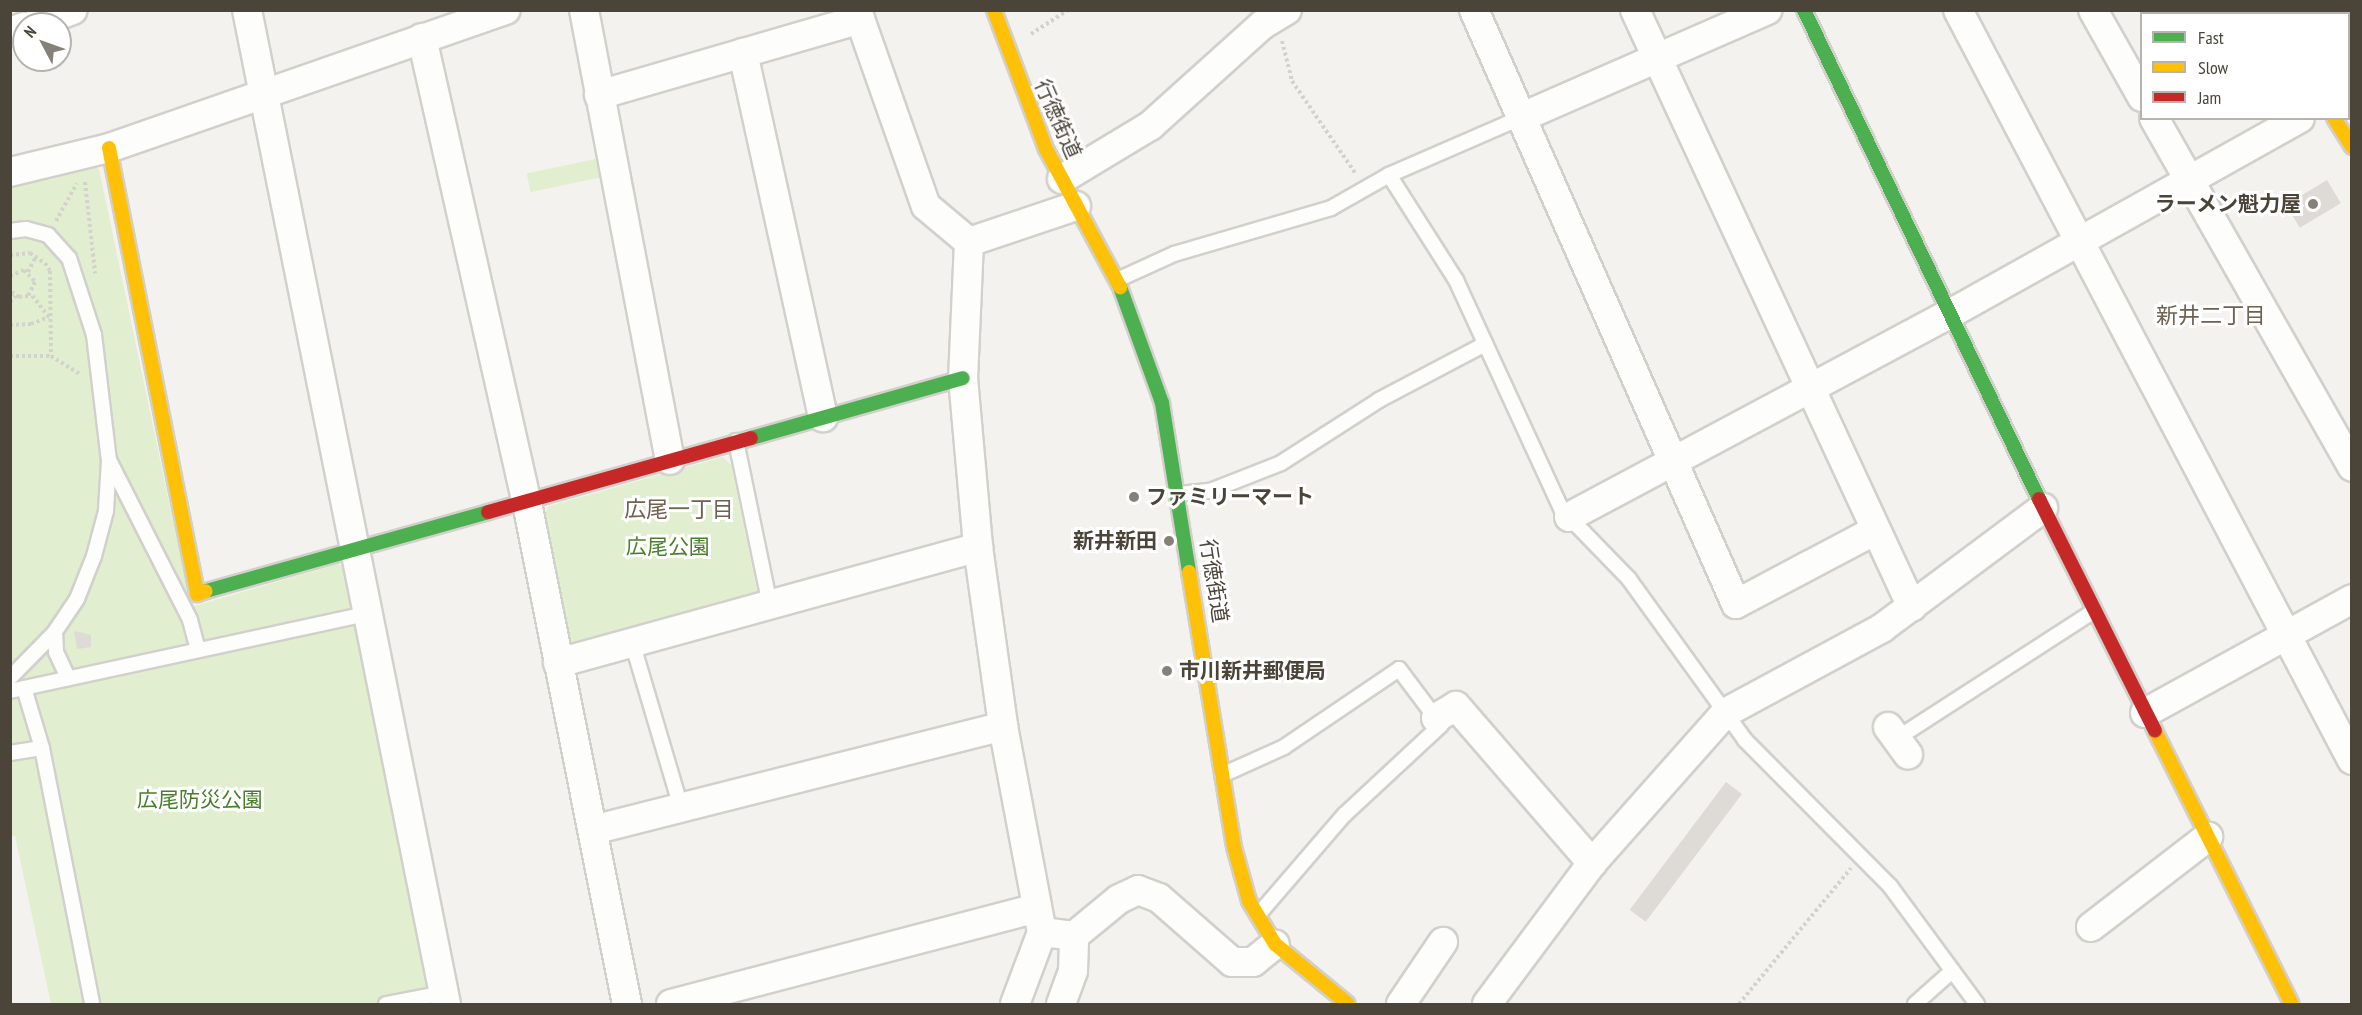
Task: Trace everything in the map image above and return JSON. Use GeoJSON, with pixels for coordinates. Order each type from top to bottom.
{"type":"FeatureCollection","features":[{"type":"Feature","properties":{"kind":"street"},"geometry":{"type":"LineString","coordinates":[[247,10],[445,999]]}},
{"type":"Feature","properties":{"kind":"street"},"geometry":{"type":"LineString","coordinates":[[10,172],[109,148],[506,10]]}},
{"type":"Feature","properties":{"kind":"street"},"geometry":{"type":"LineString","coordinates":[[584,10],[670,460]]}},
{"type":"Feature","properties":{"kind":"street","name":"行徳街道"},"geometry":{"type":"LineString","coordinates":[[994,10],[1007,50],[1062,179],[1117,280],[1162,403],[1179,494],[1234,847],[1256,916],[1275,944],[1348,1005]]}},
{"type":"Feature","properties":{"kind":"street"},"geometry":{"type":"LineString","coordinates":[[1474,10],[1671,463],[1736,604],[1876,530]]}},
{"type":"Feature","properties":{"kind":"street"},"geometry":{"type":"LineString","coordinates":[[1635,10],[1912,607]]}},
{"type":"Feature","properties":{"kind":"street"},"geometry":{"type":"LineString","coordinates":[[1521,118],[1767,10]]}},
{"type":"Feature","properties":{"kind":"street"},"geometry":{"type":"LineString","coordinates":[[1804,10],[1948,315],[2292,1005]]}},
{"type":"Feature","properties":{"kind":"street"},"geometry":{"type":"LineString","coordinates":[[1958,10],[2352,760]]}},
{"type":"Feature","properties":{"kind":"street"},"geometry":{"type":"LineString","coordinates":[[2093,10],[2140,93]]}},
{"type":"Feature","properties":{"kind":"street"},"geometry":{"type":"LineString","coordinates":[[1062,179],[1150,126],[1281,14]]}},
{"type":"Feature","properties":{"kind":"street"},"geometry":{"type":"LineString","coordinates":[[599,95],[860,19],[926,206],[969,242]]}},
{"type":"Feature","properties":{"kind":"street"},"geometry":{"type":"LineString","coordinates":[[422,38],[526,498],[627,1005]]}},
{"type":"Feature","properties":{"kind":"street"},"geometry":{"type":"LineString","coordinates":[[743,53],[822,417]]}},
{"type":"Feature","properties":{"kind":"street"},"geometry":{"type":"LineString","coordinates":[[2155,120],[2352,467]]}},
{"type":"Feature","properties":{"kind":"street"},"geometry":{"type":"LineString","coordinates":[[1569,517],[1948,315],[2078,239],[2296,120]]}},
{"type":"Feature","properties":{"kind":"street"},"geometry":{"type":"LineString","coordinates":[[2335,120],[2352,147]]}},
{"type":"Feature","properties":{"kind":"street"},"geometry":{"type":"LineString","coordinates":[[109,148],[197,594],[355,546],[963,378]]}},
{"type":"Feature","properties":{"kind":"street"},"geometry":{"type":"LineString","coordinates":[[969,242],[1076,206]]}},
{"type":"Feature","properties":{"kind":"street"},"geometry":{"type":"LineString","coordinates":[[969,242],[963,378],[978,547],[1003,726],[1039,920],[1016,1005]]}},
{"type":"Feature","properties":{"kind":"street"},"geometry":{"type":"LineString","coordinates":[[1487,1005],[1592,863],[1725,713],[1882,628],[2043,508]]}},
{"type":"Feature","properties":{"kind":"street"},"geometry":{"type":"LineString","coordinates":[[558,663],[978,547]]}},
{"type":"Feature","properties":{"kind":"street"},"geometry":{"type":"LineString","coordinates":[[2145,713],[2352,599]]}},
{"type":"Feature","properties":{"kind":"street"},"geometry":{"type":"LineString","coordinates":[[1436,718],[1456,706],[1592,863]]}},
{"type":"Feature","properties":{"kind":"street"},"geometry":{"type":"LineString","coordinates":[[593,830],[1003,726]]}},
{"type":"Feature","properties":{"kind":"street"},"geometry":{"type":"LineString","coordinates":[[2091,927],[2208,837]]}},
{"type":"Feature","properties":{"kind":"street"},"geometry":{"type":"LineString","coordinates":[[1061,1005],[1073,970],[1074,936],[1119,899],[1138,890],[1159,898],[1232,962],[1253,962],[1275,944]]}},
{"type":"Feature","properties":{"kind":"street"},"geometry":{"type":"LineString","coordinates":[[671,1005],[1039,920],[1074,936]]}},
{"type":"Feature","properties":{"kind":"street"},"geometry":{"type":"LineString","coordinates":[[1401,1005],[1443,942]]}},
{"type":"Feature","properties":{"kind":"lane"},"geometry":{"type":"LineString","coordinates":[[1117,280],[1174,254],[1331,208],[1389,176],[1521,118]]}},
{"type":"Feature","properties":{"kind":"lane"},"geometry":{"type":"LineString","coordinates":[[1389,176],[1456,280],[1557,500],[1569,517],[1629,579],[1744,740],[1890,886],[1977,1005]]}},
{"type":"Feature","properties":{"kind":"lane"},"geometry":{"type":"LineString","coordinates":[[10,231],[26,229],[48,236],[69,258],[94,335],[109,460],[106,512],[94,556],[77,599],[55,632],[10,678]]}},
{"type":"Feature","properties":{"kind":"lane"},"geometry":{"type":"LineString","coordinates":[[1179,494],[1210,491],[1281,463],[1379,400],[1485,344]]}},
{"type":"Feature","properties":{"kind":"lane"},"geometry":{"type":"LineString","coordinates":[[736,441],[770,605]]}},
{"type":"Feature","properties":{"kind":"lane"},"geometry":{"type":"LineString","coordinates":[[109,460],[190,620],[198,650]]}},
{"type":"Feature","properties":{"kind":"lane"},"geometry":{"type":"LineString","coordinates":[[1897,740],[2094,611]]}},
{"type":"Feature","properties":{"kind":"lane"},"geometry":{"type":"LineString","coordinates":[[92,1005],[42,748],[17,689],[367,614]]}},
{"type":"Feature","properties":{"kind":"lane"},"geometry":{"type":"LineString","coordinates":[[55,632],[56,652],[68,678]]}},
{"type":"Feature","properties":{"kind":"lane"},"geometry":{"type":"LineString","coordinates":[[632,642],[681,807]]}},
{"type":"Feature","properties":{"kind":"lane"},"geometry":{"type":"LineString","coordinates":[[1222,775],[1284,747],[1399,669],[1441,725],[1344,815],[1256,916]]}},
{"type":"Feature","properties":{"kind":"lane"},"geometry":{"type":"LineString","coordinates":[[10,753],[42,748]]}},
{"type":"Feature","properties":{"kind":"lane"},"geometry":{"type":"LineString","coordinates":[[1915,1005],[1952,971]]}},
{"type":"Feature","properties":{"kind":"lane"},"geometry":{"type":"LineString","coordinates":[[386,1005],[445,999]]}},
{"type":"Feature","properties":{"kind":"path"},"geometry":{"type":"LineString","coordinates":[[1007,50],[1068,10]]}},
{"type":"Feature","properties":{"kind":"path"},"geometry":{"type":"LineString","coordinates":[[1281,14],[1292,81],[1366,188]]}},
{"type":"Feature","properties":{"kind":"path"},"geometry":{"type":"LineString","coordinates":[[84,170],[95,277]]}},
{"type":"Feature","properties":{"kind":"path"},"geometry":{"type":"LineString","coordinates":[[10,255],[30,253],[45,263],[52,281],[49,317],[51,356]]}},
{"type":"Feature","properties":{"kind":"path"},"geometry":{"type":"LineString","coordinates":[[10,268],[14,272],[31,274],[35,282],[31,294]]}},
{"type":"Feature","properties":{"kind":"path"},"geometry":{"type":"LineString","coordinates":[[10,276],[14,272]]}},
{"type":"Feature","properties":{"kind":"path"},"geometry":{"type":"LineString","coordinates":[[10,291],[15,296]]}},
{"type":"Feature","properties":{"kind":"path"},"geometry":{"type":"LineString","coordinates":[[31,294],[49,317]]}},
{"type":"Feature","properties":{"kind":"path"},"geometry":{"type":"LineString","coordinates":[[10,302],[15,296],[31,294]]}},
{"type":"Feature","properties":{"kind":"path"},"geometry":{"type":"LineString","coordinates":[[10,325],[31,324],[49,317]]}},
{"type":"Feature","properties":{"kind":"path"},"geometry":{"type":"LineString","coordinates":[[10,356],[51,356],[101,391]]}},
{"type":"Feature","properties":{"kind":"path"},"geometry":{"type":"LineString","coordinates":[[1739,1005],[1861,855]]}},
{"type":"Feature","properties":{"kind":"green space"},"geometry":{"type":"Polygon","coordinates":[[[600,158],[604,177],[531,192],[527,174],[600,158]]]}},
{"type":"Feature","properties":{"kind":"green space","name":"広尾防災公園"},"geometry":{"type":"Polygon","coordinates":[[[91,163],[99,169],[191,607],[338,564],[350,571],[432,1004],[51,1004],[15,836],[11,836],[11,181],[91,163]]]}},
{"type":"Feature","properties":{"kind":"green space","name":"広尾公園"},"geometry":{"type":"Polygon","coordinates":[[[723,457],[731,465],[757,591],[749,600],[575,647],[568,641],[544,514],[549,506],[723,457]]]}},
{"type":"Feature","properties":{"kind":"building","name":"ラーメン魁力屋"},"geometry":{"type":"Polygon","coordinates":[[[2327,180],[2341,203],[2300,228],[2286,205],[2327,180]]]}},
{"type":"Feature","properties":{"kind":"building"},"geometry":{"type":"Polygon","coordinates":[[[74,631],[91,635],[91,647],[77,649],[74,631]]]}},
{"type":"Feature","properties":{"kind":"building"},"geometry":{"type":"Polygon","coordinates":[[[1726,782],[1742,794],[1646,922],[1630,910],[1726,782]]]}},
{"type":"Feature","properties":{"kind":"traffic: fast"},"geometry":{"type":"LineString","coordinates":[[1804,10],[2039,499]]}},
{"type":"Feature","properties":{"kind":"traffic: fast"},"geometry":{"type":"LineString","coordinates":[[1120,287],[1162,403],[1189,572]]}},
{"type":"Feature","properties":{"kind":"traffic: fast"},"geometry":{"type":"LineString","coordinates":[[751,438],[963,378]]}},
{"type":"Feature","properties":{"kind":"traffic: fast"},"geometry":{"type":"LineString","coordinates":[[206,591],[488,512]]}},
{"type":"Feature","properties":{"kind":"traffic: slow"},"geometry":{"type":"LineString","coordinates":[[994,10],[1046,149],[1120,287]]}},
{"type":"Feature","properties":{"kind":"traffic: slow"},"geometry":{"type":"LineString","coordinates":[[2335,120],[2352,147]]}},
{"type":"Feature","properties":{"kind":"traffic: slow"},"geometry":{"type":"LineString","coordinates":[[109,148],[197,594],[206,591]]}},
{"type":"Feature","properties":{"kind":"traffic: slow"},"geometry":{"type":"LineString","coordinates":[[1189,572],[1234,847],[1249,901],[1275,944],[1348,1004]]}},
{"type":"Feature","properties":{"kind":"traffic: slow"},"geometry":{"type":"LineString","coordinates":[[2155,731],[2292,1004]]}},
{"type":"Feature","properties":{"kind":"traffic: jam"},"geometry":{"type":"LineString","coordinates":[[488,512],[751,438]]}},
{"type":"Feature","properties":{"kind":"traffic: jam"},"geometry":{"type":"LineString","coordinates":[[2039,499],[2155,731]]}},
{"type":"Feature","properties":{"kind":"place","name":"ラーメン魁力屋"},"geometry":{"type":"Point","coordinates":[2313,204]}},
{"type":"Feature","properties":{"kind":"place","name":"ファミリーマート"},"geometry":{"type":"Point","coordinates":[1134,497]}},
{"type":"Feature","properties":{"kind":"place","name":"新井新田"},"geometry":{"type":"Point","coordinates":[1169,541]}},
{"type":"Feature","properties":{"kind":"place","name":"市川新井郵便局"},"geometry":{"type":"Point","coordinates":[1167,671]}},
{"type":"Feature","properties":{"kind":"district","name":"新井二丁目"},"geometry":{"type":"Point","coordinates":[2211,316]}},
{"type":"Feature","properties":{"kind":"district","name":"広尾一丁目"},"geometry":{"type":"Point","coordinates":[679,510]}}]}
